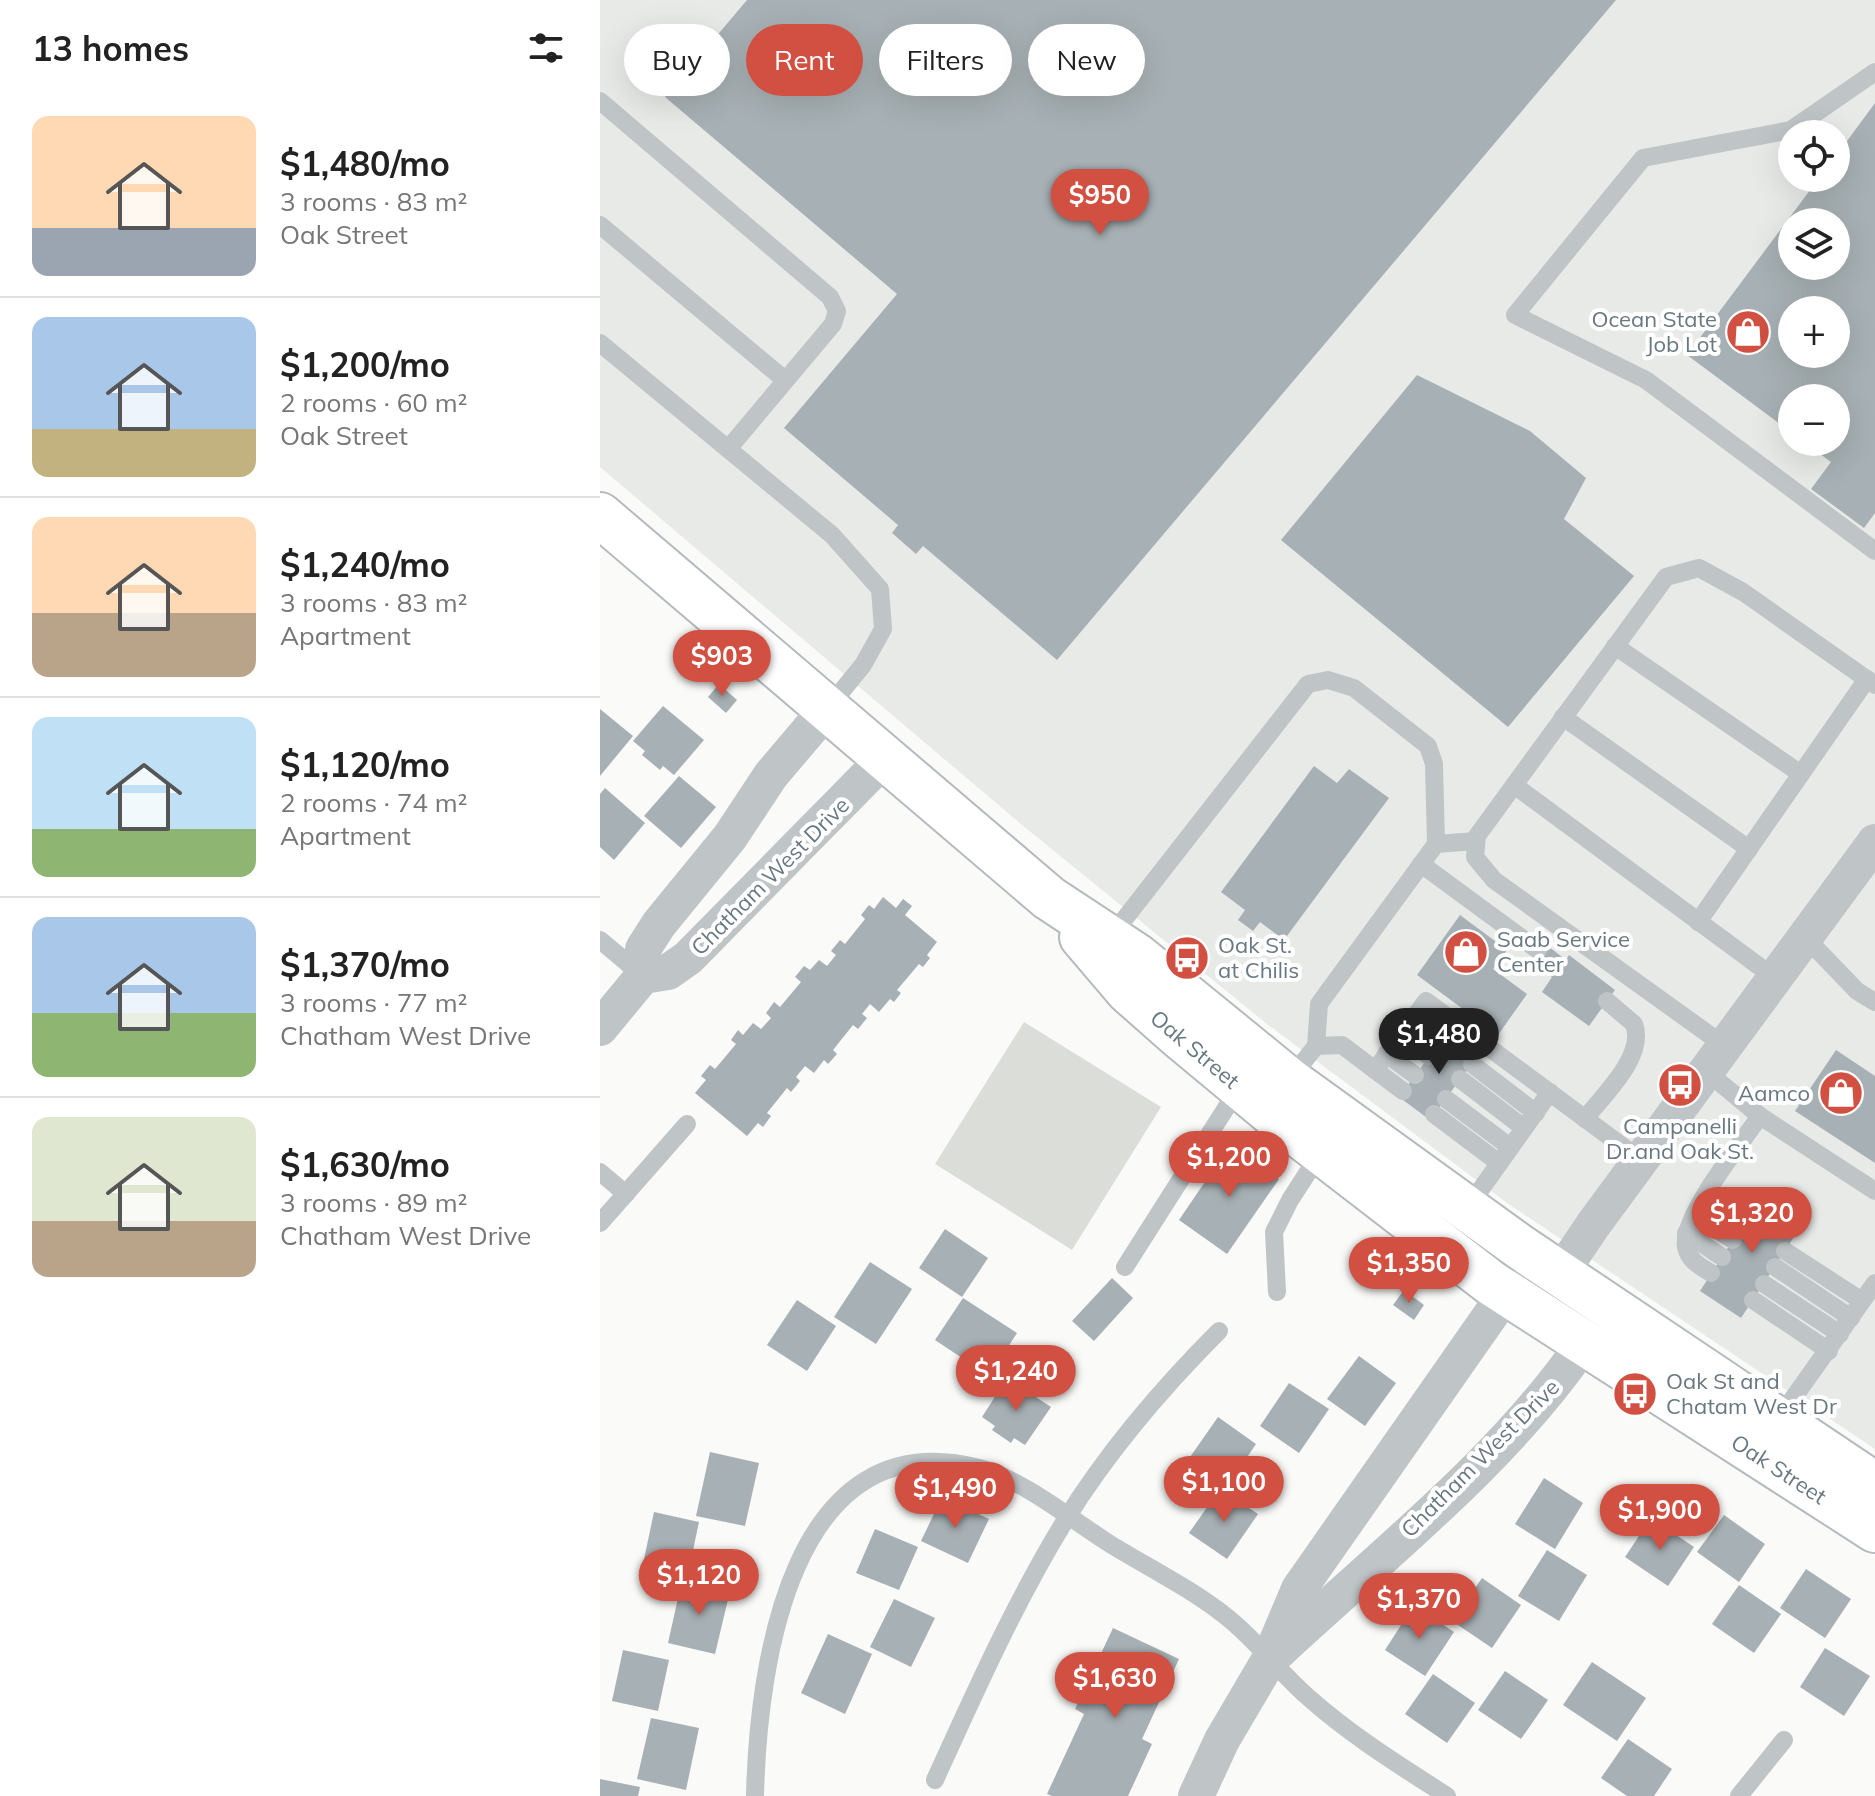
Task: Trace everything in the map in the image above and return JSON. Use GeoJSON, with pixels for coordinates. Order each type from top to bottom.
{"type":"FeatureCollection","features":[{"type":"Feature","properties":{"kind":"main road","name":"Oak Street"},"geometry":{"type":"LineString","coordinates":[[600,515],[1103,946],[1128,991],[1454,1226],[1506,1293],[1583,1344],[1766,1437],[1875,1485]]}},
{"type":"Feature","properties":{"kind":"main road","name":"Oak Street"},"geometry":{"type":"LineString","coordinates":[[1265,1091],[1321,1152],[1454,1226],[1560,1274],[1766,1437],[1875,1530]]}},
{"type":"Feature","properties":{"kind":"street","name":"Chatham West Drive"},"geometry":{"type":"LineString","coordinates":[[600,1028],[643,976],[643,949],[659,924],[721,849],[771,775],[827,709]]}},
{"type":"Feature","properties":{"kind":"street","name":"Chatham West Drive"},"geometry":{"type":"LineString","coordinates":[[643,976],[668,972],[688,958],[885,758]]}},
{"type":"Feature","properties":{"kind":"street"},"geometry":{"type":"LineString","coordinates":[[1506,1293],[1560,1274],[1875,842]]}},
{"type":"Feature","properties":{"kind":"street"},"geometry":{"type":"LineString","coordinates":[[1560,1274],[1583,1344]]}},
{"type":"Feature","properties":{"kind":"street","name":"Chatham West Drive"},"geometry":{"type":"LineString","coordinates":[[1196,1796],[1222,1740],[1269,1660],[1299,1589],[1506,1293]]}},
{"type":"Feature","properties":{"kind":"street","name":"Chatham West Drive"},"geometry":{"type":"LineString","coordinates":[[1269,1660],[1495,1449],[1562,1375],[1583,1344]]}},
{"type":"Feature","properties":{"kind":"lane"},"geometry":{"type":"LineString","coordinates":[[1875,72],[1791,130],[1643,158],[1515,315],[1646,380],[1875,551]]}},
{"type":"Feature","properties":{"kind":"lane"},"geometry":{"type":"LineString","coordinates":[[600,101],[830,297],[837,311],[833,324],[728,449]]}},
{"type":"Feature","properties":{"kind":"lane"},"geometry":{"type":"LineString","coordinates":[[600,225],[785,380]]}},
{"type":"Feature","properties":{"kind":"lane"},"geometry":{"type":"LineString","coordinates":[[600,343],[832,535],[880,589],[883,629],[863,665],[827,709]]}},
{"type":"Feature","properties":{"kind":"lane"},"geometry":{"type":"LineString","coordinates":[[1698,922],[1801,774],[1871,682],[1743,592],[1699,568],[1666,577],[1514,785],[1476,841],[1475,857],[1494,880],[1715,1058],[1760,1116],[1875,1191]]}},
{"type":"Feature","properties":{"kind":"lane"},"geometry":{"type":"LineString","coordinates":[[1615,646],[1801,774]]}},
{"type":"Feature","properties":{"kind":"lane"},"geometry":{"type":"LineString","coordinates":[[1103,946],[1308,684],[1328,680],[1354,688],[1428,746],[1434,764],[1436,844],[1319,1004],[1316,1046]]}},
{"type":"Feature","properties":{"kind":"lane"},"geometry":{"type":"LineString","coordinates":[[1563,717],[1749,849]]}},
{"type":"Feature","properties":{"kind":"lane"},"geometry":{"type":"LineString","coordinates":[[1514,785],[1775,978]]}},
{"type":"Feature","properties":{"kind":"lane"},"geometry":{"type":"LineString","coordinates":[[1436,844],[1476,841]]}},
{"type":"Feature","properties":{"kind":"lane"},"geometry":{"type":"LineString","coordinates":[[1421,864],[1538,950]]}},
{"type":"Feature","properties":{"kind":"lane"},"geometry":{"type":"LineString","coordinates":[[1805,937],[1857,991],[1875,1002]]}},
{"type":"Feature","properties":{"kind":"lane"},"geometry":{"type":"LineString","coordinates":[[600,940],[643,976]]}},
{"type":"Feature","properties":{"kind":"lane"},"geometry":{"type":"LineString","coordinates":[[1375,1070],[1426,1001],[1641,1160]]}},
{"type":"Feature","properties":{"kind":"lane"},"geometry":{"type":"LineString","coordinates":[[1585,1119],[1629,1060],[1637,1042],[1634,1024],[1607,1001]]}},
{"type":"Feature","properties":{"kind":"lane"},"geometry":{"type":"LineString","coordinates":[[1413,1019],[1441,1040]]}},
{"type":"Feature","properties":{"kind":"lane"},"geometry":{"type":"LineString","coordinates":[[1401,1035],[1429,1056]]}},
{"type":"Feature","properties":{"kind":"lane"},"geometry":{"type":"LineString","coordinates":[[1125,1267],[1265,1091],[1316,1046],[1342,1045],[1403,1091]]}},
{"type":"Feature","properties":{"kind":"lane"},"geometry":{"type":"LineString","coordinates":[[1386,1054],[1415,1075]]}},
{"type":"Feature","properties":{"kind":"lane"},"geometry":{"type":"LineString","coordinates":[[1472,1064],[1536,1113]]}},
{"type":"Feature","properties":{"kind":"lane"},"geometry":{"type":"LineString","coordinates":[[1460,1079],[1524,1128]]}},
{"type":"Feature","properties":{"kind":"lane"},"geometry":{"type":"LineString","coordinates":[[1454,1226],[1550,1092]]}},
{"type":"Feature","properties":{"kind":"lane"},"geometry":{"type":"LineString","coordinates":[[1446,1099],[1510,1147]]}},
{"type":"Feature","properties":{"kind":"lane"},"geometry":{"type":"LineString","coordinates":[[1434,1114],[1499,1163]]}},
{"type":"Feature","properties":{"kind":"lane"},"geometry":{"type":"LineString","coordinates":[[1717,1265],[1692,1261],[1686,1247],[1686,1233],[1704,1199],[1760,1116]]}},
{"type":"Feature","properties":{"kind":"lane"},"geometry":{"type":"LineString","coordinates":[[600,1223],[687,1124]]}},
{"type":"Feature","properties":{"kind":"lane"},"geometry":{"type":"LineString","coordinates":[[1277,1292],[1274,1232],[1290,1200],[1321,1152]]}},
{"type":"Feature","properties":{"kind":"lane"},"geometry":{"type":"LineString","coordinates":[[600,1172],[626,1194]]}},
{"type":"Feature","properties":{"kind":"lane"},"geometry":{"type":"LineString","coordinates":[[1704,1199],[1743,1224]]}},
{"type":"Feature","properties":{"kind":"lane"},"geometry":{"type":"LineString","coordinates":[[1694,1215],[1733,1240]]}},
{"type":"Feature","properties":{"kind":"lane"},"geometry":{"type":"LineString","coordinates":[[1785,1251],[1862,1301]]}},
{"type":"Feature","properties":{"kind":"lane"},"geometry":{"type":"LineString","coordinates":[[1775,1267],[1851,1318]]}},
{"type":"Feature","properties":{"kind":"lane"},"geometry":{"type":"LineString","coordinates":[[1766,1437],[1875,1283]]}},
{"type":"Feature","properties":{"kind":"lane"},"geometry":{"type":"LineString","coordinates":[[1764,1284],[1840,1334]]}},
{"type":"Feature","properties":{"kind":"lane"},"geometry":{"type":"LineString","coordinates":[[1753,1300],[1829,1351]]}},
{"type":"Feature","properties":{"kind":"lane"},"geometry":{"type":"LineString","coordinates":[[935,1780],[1011,1619],[1067,1517],[1151,1404],[1219,1331]]}},
{"type":"Feature","properties":{"kind":"lane"},"geometry":{"type":"LineString","coordinates":[[755,1796],[759,1699],[768,1651],[781,1604],[803,1552],[831,1509],[867,1481],[903,1464],[942,1462],[982,1469],[1067,1517],[1225,1616],[1269,1660],[1357,1738],[1447,1796]]}},
{"type":"Feature","properties":{"kind":"lane"},"geometry":{"type":"LineString","coordinates":[[1739,1796],[1784,1740]]}},
{"type":"Feature","properties":{"kind":"shaded area"},"geometry":{"type":"Polygon","coordinates":[[[600,0],[1875,0],[1875,1449],[1510,1205],[1267,1024],[1022,825],[600,467],[600,0]]]}},
{"type":"Feature","properties":{"kind":"shaded area"},"geometry":{"type":"Polygon","coordinates":[[[1024,1022],[1161,1107],[1072,1250],[935,1164],[1024,1022]]]}},
{"type":"Feature","properties":{"kind":"building"},"geometry":{"type":"Polygon","coordinates":[[[747,0],[1616,0],[1057,660],[923,546],[916,554],[892,533],[898,525],[784,428],[897,294],[665,97],[730,96],[730,24],[727,24],[747,0]]]}},
{"type":"Feature","properties":{"kind":"building","name":"Ocean State Job Lot"},"geometry":{"type":"Polygon","coordinates":[[[1875,103],[1875,513],[1864,528],[1811,489],[1831,462],[1823,456],[1850,456],[1850,384],[1778,384],[1778,423],[1687,355],[1778,233],[1778,280],[1850,280],[1850,208],[1797,208],[1809,192],[1850,192],[1850,137],[1875,103]]]}},
{"type":"Feature","properties":{"kind":"building"},"geometry":{"type":"Polygon","coordinates":[[[1417,375],[1530,431],[1586,478],[1564,519],[1634,576],[1508,727],[1281,540],[1417,375]]]}},
{"type":"Feature","properties":{"kind":"building"},"geometry":{"type":"Polygon","coordinates":[[[719,684],[737,700],[726,713],[708,697],[719,684]]]}},
{"type":"Feature","properties":{"kind":"building"},"geometry":{"type":"Polygon","coordinates":[[[663,706],[704,740],[674,775],[663,766],[660,770],[642,755],[645,751],[633,741],[663,706]]]}},
{"type":"Feature","properties":{"kind":"building"},"geometry":{"type":"Polygon","coordinates":[[[600,709],[633,736],[600,776],[600,709]]]}},
{"type":"Feature","properties":{"kind":"building"},"geometry":{"type":"Polygon","coordinates":[[[1314,766],[1337,783],[1349,769],[1389,798],[1284,940],[1260,922],[1253,931],[1238,920],[1245,910],[1221,892],[1314,766]]]}},
{"type":"Feature","properties":{"kind":"building"},"geometry":{"type":"Polygon","coordinates":[[[679,776],[716,807],[681,848],[644,816],[679,776]]]}},
{"type":"Feature","properties":{"kind":"building"},"geometry":{"type":"Polygon","coordinates":[[[605,788],[645,823],[614,860],[600,847],[600,794],[605,788]]]}},
{"type":"Feature","properties":{"kind":"building"},"geometry":{"type":"Polygon","coordinates":[[[883,897],[896,908],[903,899],[912,906],[905,915],[937,942],[927,955],[930,958],[923,967],[919,964],[897,990],[901,993],[894,1002],[890,999],[879,1012],[870,1004],[862,1014],[867,1018],[858,1029],[853,1025],[833,1050],[837,1054],[828,1064],[824,1060],[814,1073],[805,1066],[796,1077],[800,1081],[791,1092],[787,1088],[767,1113],[771,1116],[763,1127],[758,1123],[747,1136],[695,1093],[706,1080],[701,1076],[710,1065],[715,1069],[736,1044],[731,1040],[738,1030],[743,1035],[753,1023],[761,1029],[771,1018],[766,1013],[774,1002],[780,1007],[801,982],[795,977],[804,966],[810,970],[819,960],[827,966],[836,955],[831,951],[840,940],[845,944],[865,919],[861,915],[869,905],[874,909],[883,897]]]}},
{"type":"Feature","properties":{"kind":"building"},"geometry":{"type":"Polygon","coordinates":[[[1460,915],[1507,950],[1493,969],[1527,994],[1498,1035],[1417,975],[1460,915]]]}},
{"type":"Feature","properties":{"kind":"building"},"geometry":{"type":"Polygon","coordinates":[[[1544,943],[1566,960],[1569,955],[1615,990],[1589,1026],[1542,992],[1552,977],[1530,961],[1544,943]]]}},
{"type":"Feature","properties":{"kind":"building"},"geometry":{"type":"Polygon","coordinates":[[[1448,1031],[1479,1054],[1430,1120],[1399,1097],[1448,1031]]]}},
{"type":"Feature","properties":{"kind":"building","name":"Aamco"},"geometry":{"type":"Polygon","coordinates":[[[1836,1050],[1875,1076],[1875,1163],[1795,1111],[1836,1050]]]}},
{"type":"Feature","properties":{"kind":"building"},"geometry":{"type":"Polygon","coordinates":[[[1230,1145],[1279,1179],[1227,1254],[1179,1220],[1230,1145]]]}},
{"type":"Feature","properties":{"kind":"building"},"geometry":{"type":"Polygon","coordinates":[[[1763,1193],[1805,1220],[1741,1318],[1700,1291],[1763,1193]]]}},
{"type":"Feature","properties":{"kind":"building"},"geometry":{"type":"Polygon","coordinates":[[[945,1229],[988,1258],[962,1297],[919,1268],[945,1229]]]}},
{"type":"Feature","properties":{"kind":"building"},"geometry":{"type":"Polygon","coordinates":[[[870,1262],[912,1289],[876,1344],[834,1317],[870,1262]]]}},
{"type":"Feature","properties":{"kind":"building"},"geometry":{"type":"Polygon","coordinates":[[[1112,1278],[1133,1298],[1094,1341],[1072,1321],[1112,1278]]]}},
{"type":"Feature","properties":{"kind":"building"},"geometry":{"type":"Polygon","coordinates":[[[1404,1290],[1424,1305],[1414,1320],[1393,1305],[1404,1290]]]}},
{"type":"Feature","properties":{"kind":"building"},"geometry":{"type":"Polygon","coordinates":[[[963,1298],[1017,1333],[989,1376],[935,1340],[963,1298]]]}},
{"type":"Feature","properties":{"kind":"building"},"geometry":{"type":"Polygon","coordinates":[[[797,1300],[836,1326],[807,1371],[767,1345],[797,1300]]]}},
{"type":"Feature","properties":{"kind":"building"},"geometry":{"type":"Polygon","coordinates":[[[1359,1356],[1396,1383],[1365,1426],[1327,1399],[1359,1356]]]}},
{"type":"Feature","properties":{"kind":"building"},"geometry":{"type":"Polygon","coordinates":[[[1007,1378],[1051,1407],[1025,1445],[1014,1438],[1011,1443],[992,1430],[995,1426],[982,1417],[1007,1378]]]}},
{"type":"Feature","properties":{"kind":"building"},"geometry":{"type":"Polygon","coordinates":[[[1289,1383],[1329,1409],[1299,1453],[1260,1426],[1289,1383]]]}},
{"type":"Feature","properties":{"kind":"building"},"geometry":{"type":"Polygon","coordinates":[[[1218,1417],[1256,1444],[1227,1487],[1188,1460],[1218,1417]]]}},
{"type":"Feature","properties":{"kind":"building"},"geometry":{"type":"Polygon","coordinates":[[[710,1452],[759,1463],[745,1526],[696,1516],[710,1452]]]}},
{"type":"Feature","properties":{"kind":"building"},"geometry":{"type":"Polygon","coordinates":[[[1544,1478],[1583,1503],[1555,1549],[1515,1524],[1544,1478]]]}},
{"type":"Feature","properties":{"kind":"building"},"geometry":{"type":"Polygon","coordinates":[[[1220,1489],[1258,1514],[1227,1559],[1189,1533],[1220,1489]]]}},
{"type":"Feature","properties":{"kind":"building"},"geometry":{"type":"Polygon","coordinates":[[[942,1497],[989,1519],[968,1563],[921,1541],[942,1497]]]}},
{"type":"Feature","properties":{"kind":"building"},"geometry":{"type":"Polygon","coordinates":[[[654,1512],[699,1522],[688,1574],[643,1564],[654,1512]]]}},
{"type":"Feature","properties":{"kind":"building"},"geometry":{"type":"Polygon","coordinates":[[[1724,1515],[1765,1544],[1739,1582],[1697,1552],[1724,1515]]]}},
{"type":"Feature","properties":{"kind":"building"},"geometry":{"type":"Polygon","coordinates":[[[1651,1518],[1694,1547],[1668,1586],[1625,1557],[1651,1518]]]}},
{"type":"Feature","properties":{"kind":"building"},"geometry":{"type":"Polygon","coordinates":[[[875,1529],[918,1547],[899,1590],[856,1573],[875,1529]]]}},
{"type":"Feature","properties":{"kind":"building"},"geometry":{"type":"Polygon","coordinates":[[[1547,1550],[1587,1575],[1559,1621],[1518,1596],[1547,1550]]]}},
{"type":"Feature","properties":{"kind":"building"},"geometry":{"type":"Polygon","coordinates":[[[1806,1569],[1851,1599],[1825,1638],[1780,1608],[1806,1569]]]}},
{"type":"Feature","properties":{"kind":"building"},"geometry":{"type":"Polygon","coordinates":[[[1482,1578],[1521,1605],[1492,1648],[1452,1621],[1482,1578]]]}},
{"type":"Feature","properties":{"kind":"building"},"geometry":{"type":"Polygon","coordinates":[[[682,1580],[730,1591],[715,1654],[668,1643],[682,1580]]]}},
{"type":"Feature","properties":{"kind":"building"},"geometry":{"type":"Polygon","coordinates":[[[1739,1585],[1781,1614],[1754,1653],[1712,1624],[1739,1585]]]}},
{"type":"Feature","properties":{"kind":"building"},"geometry":{"type":"Polygon","coordinates":[[[894,1599],[935,1618],[911,1667],[870,1647],[894,1599]]]}},
{"type":"Feature","properties":{"kind":"building"},"geometry":{"type":"Polygon","coordinates":[[[1414,1605],[1454,1632],[1425,1676],[1385,1650],[1414,1605]]]}},
{"type":"Feature","properties":{"kind":"building"},"geometry":{"type":"Polygon","coordinates":[[[1113,1628],[1179,1659],[1142,1739],[1152,1744],[1128,1796],[1052,1796],[1047,1794],[1084,1714],[1075,1709],[1113,1628]]]}},
{"type":"Feature","properties":{"kind":"building"},"geometry":{"type":"Polygon","coordinates":[[[828,1634],[872,1654],[845,1714],[801,1693],[828,1634]]]}},
{"type":"Feature","properties":{"kind":"building"},"geometry":{"type":"Polygon","coordinates":[[[1825,1648],[1870,1676],[1844,1716],[1800,1687],[1825,1648]]]}},
{"type":"Feature","properties":{"kind":"building"},"geometry":{"type":"Polygon","coordinates":[[[623,1650],[669,1660],[658,1711],[612,1701],[623,1650]]]}},
{"type":"Feature","properties":{"kind":"building"},"geometry":{"type":"Polygon","coordinates":[[[1592,1662],[1646,1698],[1617,1741],[1563,1705],[1592,1662]]]}},
{"type":"Feature","properties":{"kind":"building"},"geometry":{"type":"Polygon","coordinates":[[[1505,1671],[1548,1700],[1521,1739],[1478,1710],[1505,1671]]]}},
{"type":"Feature","properties":{"kind":"building"},"geometry":{"type":"Polygon","coordinates":[[[1433,1674],[1475,1703],[1447,1743],[1405,1714],[1433,1674]]]}},
{"type":"Feature","properties":{"kind":"building"},"geometry":{"type":"Polygon","coordinates":[[[651,1718],[699,1728],[686,1790],[637,1779],[651,1718]]]}},
{"type":"Feature","properties":{"kind":"building"},"geometry":{"type":"Polygon","coordinates":[[[1628,1739],[1672,1769],[1654,1796],[1627,1796],[1601,1778],[1628,1739]]]}},
{"type":"Feature","properties":{"kind":"building"},"geometry":{"type":"Polygon","coordinates":[[[600,1779],[640,1787],[638,1796],[600,1796],[600,1779]]]}},
{"type":"Feature","properties":{"kind":"place","name":"Ocean State Job Lot"},"geometry":{"type":"Point","coordinates":[1748,332]}},
{"type":"Feature","properties":{"kind":"place","name":"Saab Service Center"},"geometry":{"type":"Point","coordinates":[1466,952]}},
{"type":"Feature","properties":{"kind":"place","name":"Oak St. at Chilis"},"geometry":{"type":"Point","coordinates":[1187,958]}},
{"type":"Feature","properties":{"kind":"place","name":"Campanelli Dr.and Oak St."},"geometry":{"type":"Point","coordinates":[1680,1085]}},
{"type":"Feature","properties":{"kind":"place","name":"Aamco"},"geometry":{"type":"Point","coordinates":[1841,1093]}},
{"type":"Feature","properties":{"kind":"place","name":"Oak St and Chatam West Dr"},"geometry":{"type":"Point","coordinates":[1635,1394]}}]}
